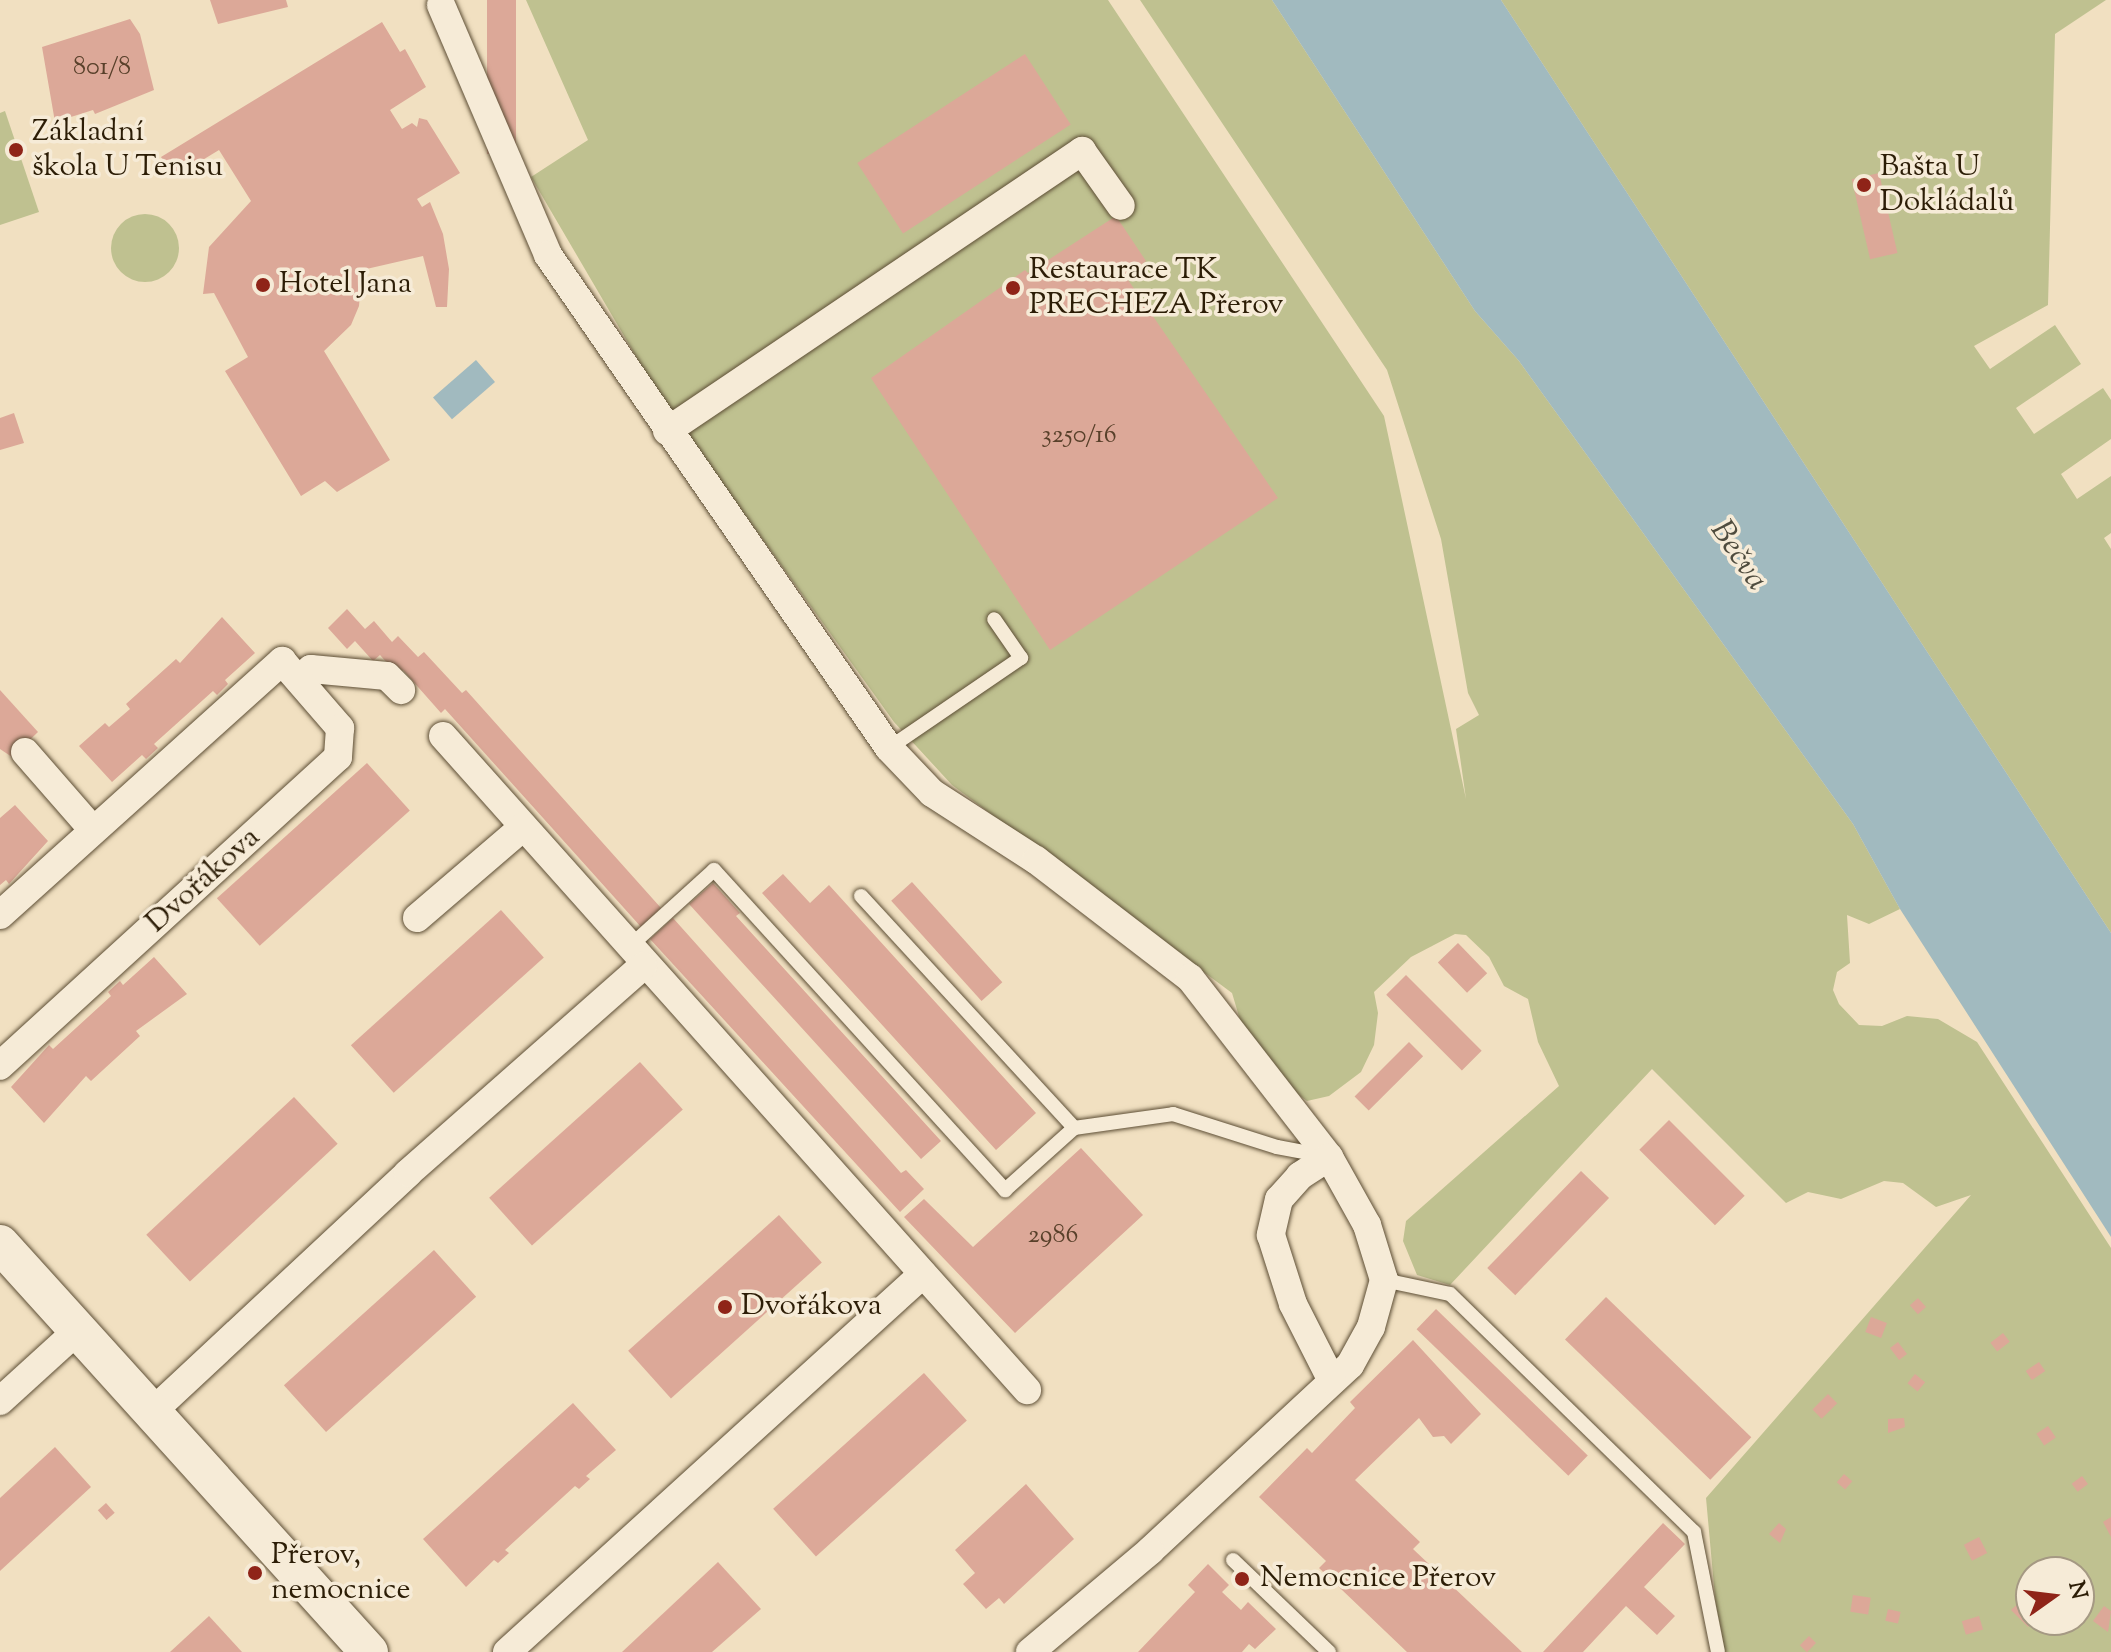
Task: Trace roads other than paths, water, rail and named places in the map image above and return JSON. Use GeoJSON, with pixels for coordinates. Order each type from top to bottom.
{"type":"FeatureCollection","features":[{"type":"Feature","properties":{"kind":"main road"},"geometry":{"type":"LineString","coordinates":[[0,1244],[356,1648]]}},
{"type":"Feature","properties":{"kind":"street"},"geometry":{"type":"LineString","coordinates":[[441,5],[540,242],[667,431],[889,748],[932,793],[1036,860],[1190,978],[1329,1157],[1367,1225],[1384,1280],[1371,1327],[1350,1365],[1150,1551],[1030,1652]]}},
{"type":"Feature","properties":{"kind":"street"},"geometry":{"type":"LineString","coordinates":[[667,431],[1082,151],[1121,206]]}},
{"type":"Feature","properties":{"kind":"street"},"geometry":{"type":"LineString","coordinates":[[0,915],[282,661],[299,680],[311,669],[387,676],[401,690]]}},
{"type":"Feature","properties":{"kind":"street","name":"Dvořákova"},"geometry":{"type":"LineString","coordinates":[[0,1066],[338,757],[340,728],[299,680]]}},
{"type":"Feature","properties":{"kind":"street"},"geometry":{"type":"LineString","coordinates":[[443,736],[636,957],[1027,1390]]}},
{"type":"Feature","properties":{"kind":"street"},"geometry":{"type":"LineString","coordinates":[[25,752],[93,830]]}},
{"type":"Feature","properties":{"kind":"street"},"geometry":{"type":"LineString","coordinates":[[417,918],[523,827]]}},
{"type":"Feature","properties":{"kind":"street"},"geometry":{"type":"LineString","coordinates":[[151,1413],[636,957]]}},
{"type":"Feature","properties":{"kind":"street"},"geometry":{"type":"LineString","coordinates":[[1329,1157],[1300,1176],[1279,1199],[1271,1235],[1293,1304],[1332,1381]]}},
{"type":"Feature","properties":{"kind":"street"},"geometry":{"type":"LineString","coordinates":[[507,1652],[923,1274]]}},
{"type":"Feature","properties":{"kind":"street"},"geometry":{"type":"LineString","coordinates":[[0,1401],[77,1331]]}},
{"type":"Feature","properties":{"kind":"lane"},"geometry":{"type":"LineString","coordinates":[[889,748],[1021,658],[994,619]]}},
{"type":"Feature","properties":{"kind":"lane"},"geometry":{"type":"LineString","coordinates":[[636,957],[714,870],[1005,1190],[1074,1128],[1173,1114],[1277,1147],[1329,1157]]}},
{"type":"Feature","properties":{"kind":"lane"},"geometry":{"type":"LineString","coordinates":[[861,896],[1074,1128]]}},
{"type":"Feature","properties":{"kind":"lane"},"geometry":{"type":"LineString","coordinates":[[1384,1280],[1450,1294],[1694,1532],[1718,1652]]}},
{"type":"Feature","properties":{"kind":"lane"},"geometry":{"type":"LineString","coordinates":[[1233,1560],[1329,1652]]}},
{"type":"Feature","properties":{"kind":"water","name":"Bečva"},"geometry":{"type":"Polygon","coordinates":[[[1272,0],[1501,0],[2111,933],[2111,1237],[1900,909],[1853,824],[1519,361],[1475,311],[1272,0]]]}},
{"type":"Feature","properties":{"kind":"water"},"geometry":{"type":"Polygon","coordinates":[[[476,360],[495,382],[452,419],[433,397],[476,360]]]}},
{"type":"Feature","properties":{"kind":"place","name":"Základní škola U Tenisu"},"geometry":{"type":"Point","coordinates":[16,150]}},
{"type":"Feature","properties":{"kind":"place","name":"Bašta U Dokládalů"},"geometry":{"type":"Point","coordinates":[1864,185]}},
{"type":"Feature","properties":{"kind":"place","name":"Hotel Jana"},"geometry":{"type":"Point","coordinates":[263,285]}},
{"type":"Feature","properties":{"kind":"place","name":"Restaurace TK PRECHEZA Přerov"},"geometry":{"type":"Point","coordinates":[1013,288]}},
{"type":"Feature","properties":{"kind":"place","name":"Dvořákova"},"geometry":{"type":"Point","coordinates":[725,1307]}},
{"type":"Feature","properties":{"kind":"place","name":"Přerov, nemocnice"},"geometry":{"type":"Point","coordinates":[255,1573]}},
{"type":"Feature","properties":{"kind":"place","name":"Nemocnice Přerov"},"geometry":{"type":"Point","coordinates":[1242,1579]}}]}
